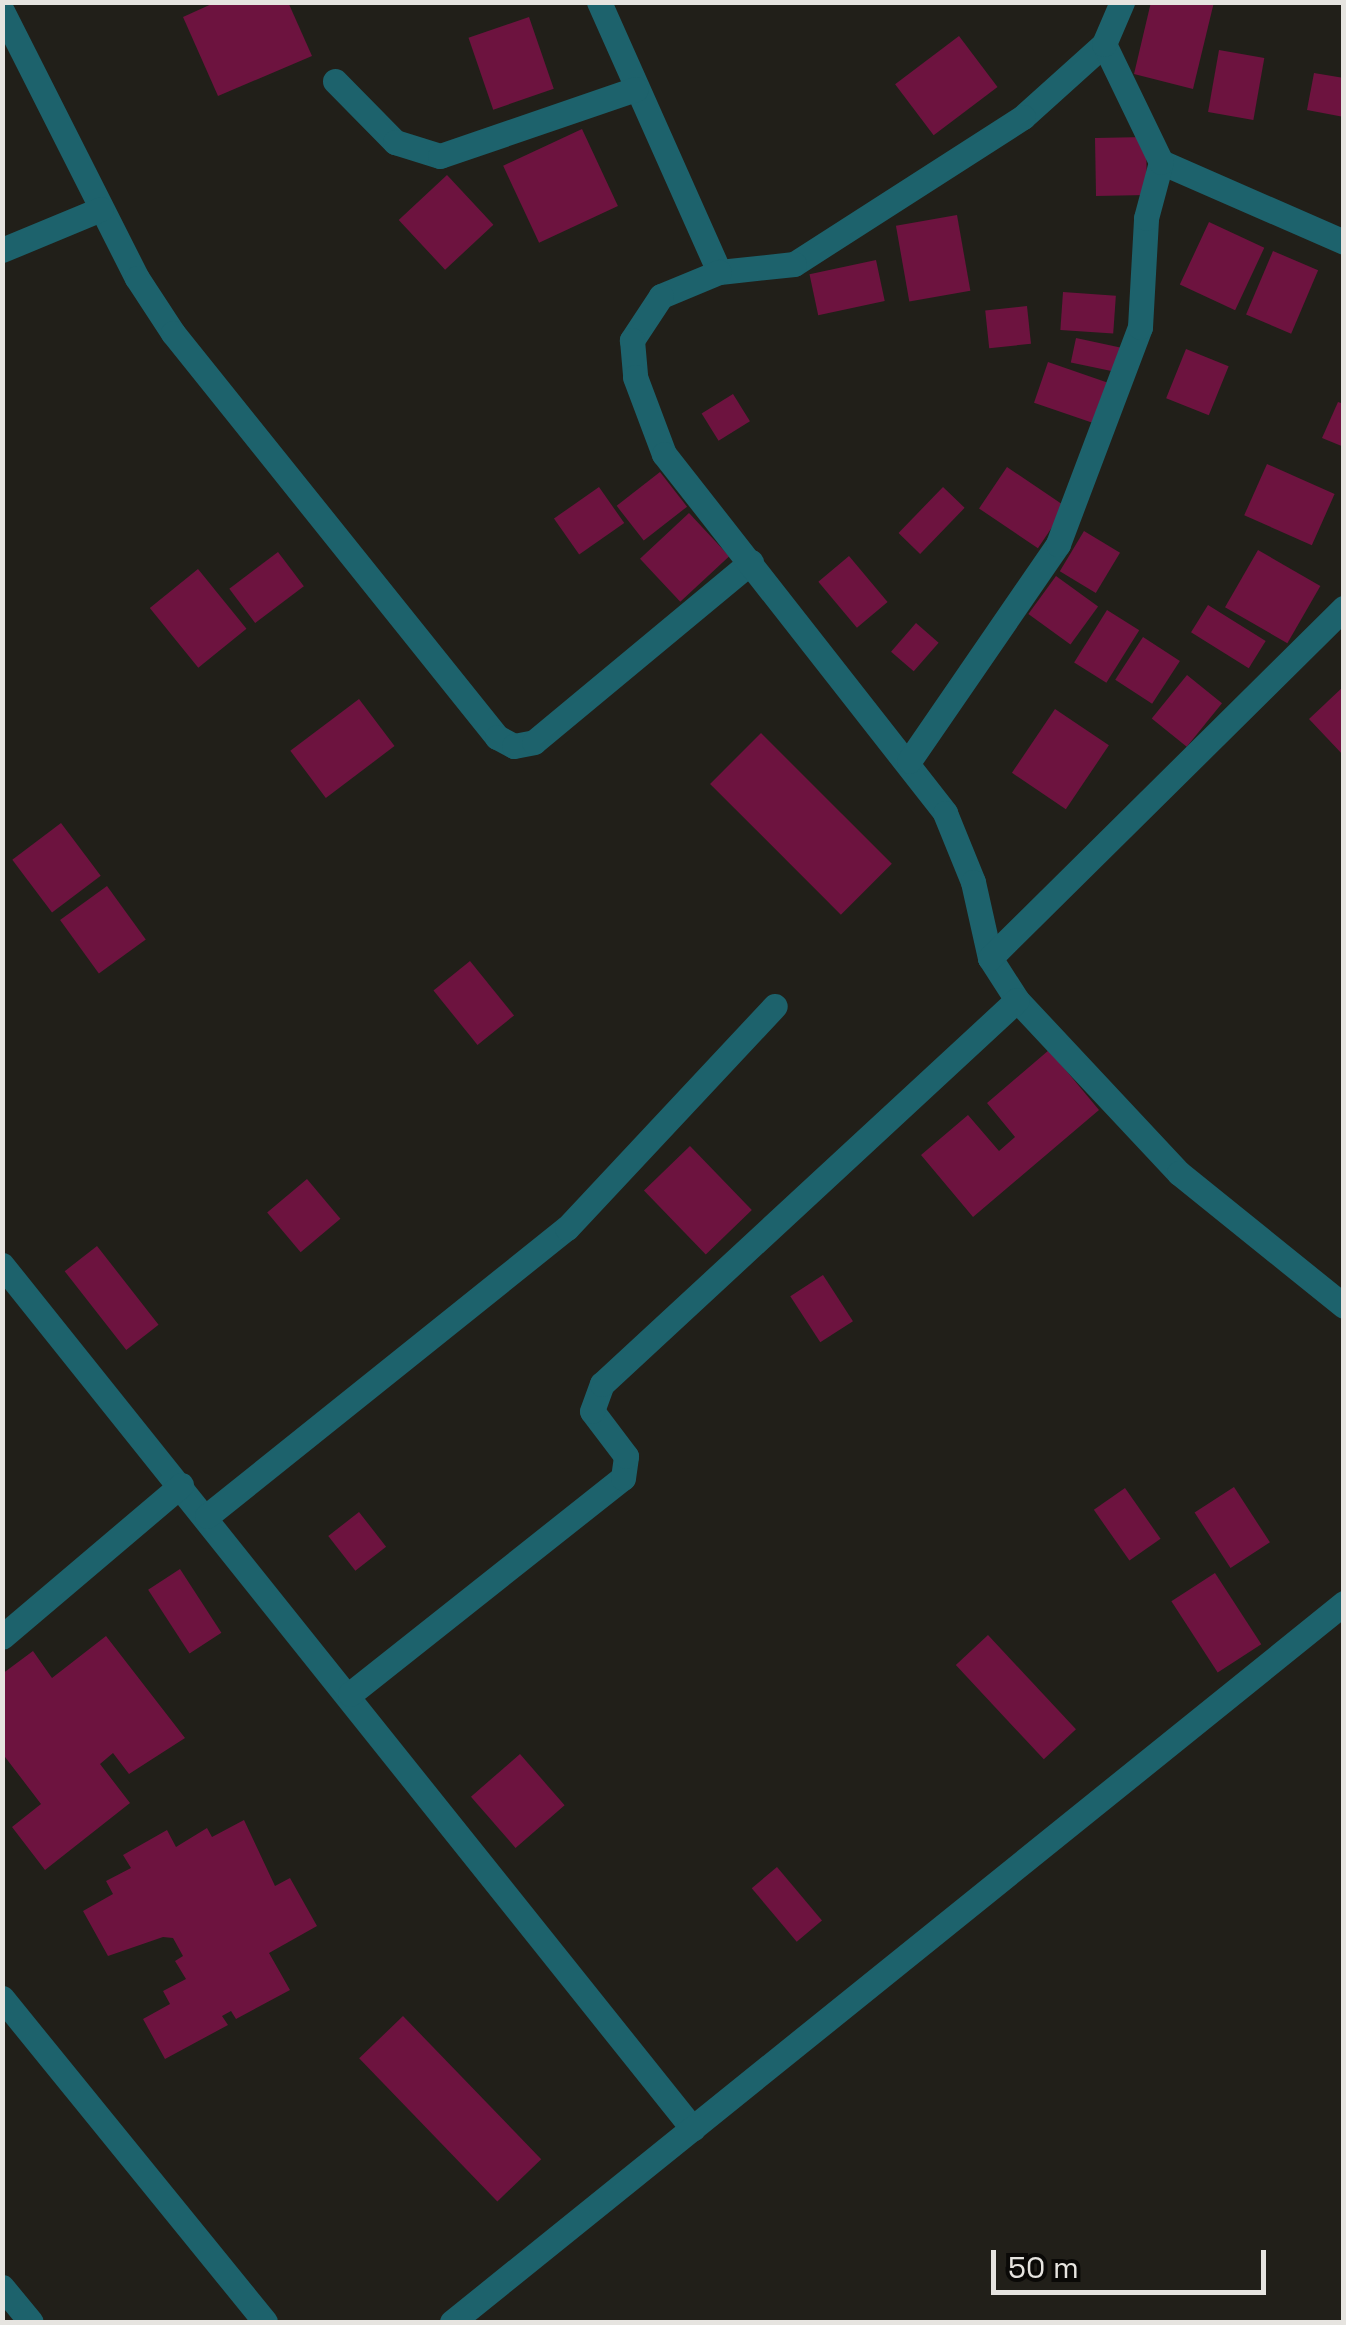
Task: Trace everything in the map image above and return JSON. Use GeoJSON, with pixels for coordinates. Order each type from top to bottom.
{"type":"FeatureCollection","features":[{"type":"Feature","properties":{"kind":"street"},"geometry":{"type":"LineString","coordinates":[[599,2],[720,272]]}},
{"type":"Feature","properties":{"kind":"street"},"geometry":{"type":"LineString","coordinates":[[1122,2],[1104,44],[1023,117],[794,264],[720,272],[672,290],[641,316],[632,340],[634,377],[664,454],[909,761],[961,846],[990,958],[1018,1000],[1179,1173],[1344,1306]]}},
{"type":"Feature","properties":{"kind":"street"},"geometry":{"type":"LineString","coordinates":[[2,10],[101,209],[172,333],[497,737],[514,746],[534,742],[750,562]]}},
{"type":"Feature","properties":{"kind":"street"},"geometry":{"type":"LineString","coordinates":[[1104,44],[1161,162],[1344,242]]}},
{"type":"Feature","properties":{"kind":"street"},"geometry":{"type":"LineString","coordinates":[[336,80],[396,142],[440,156],[636,88]]}},
{"type":"Feature","properties":{"kind":"street"},"geometry":{"type":"LineString","coordinates":[[909,761],[1029,594],[1081,494],[1140,327],[1146,218],[1161,162]]}},
{"type":"Feature","properties":{"kind":"street"},"geometry":{"type":"LineString","coordinates":[[2,250],[101,209]]}},
{"type":"Feature","properties":{"kind":"street"},"geometry":{"type":"LineString","coordinates":[[990,958],[1344,608]]}},
{"type":"Feature","properties":{"kind":"street"},"geometry":{"type":"LineString","coordinates":[[350,1694],[622,1478],[626,1456],[592,1411],[602,1384],[1018,1000]]}},
{"type":"Feature","properties":{"kind":"street"},"geometry":{"type":"LineString","coordinates":[[206,1516],[567,1228],[775,1006]]}},
{"type":"Feature","properties":{"kind":"street"},"geometry":{"type":"LineString","coordinates":[[2,1265],[350,1694],[693,2129]]}},
{"type":"Feature","properties":{"kind":"street"},"geometry":{"type":"LineString","coordinates":[[2,1637],[181,1485]]}},
{"type":"Feature","properties":{"kind":"street"},"geometry":{"type":"LineString","coordinates":[[452,2322],[1344,1603]]}},
{"type":"Feature","properties":{"kind":"street"},"geometry":{"type":"LineString","coordinates":[[2,1998],[265,2322]]}},
{"type":"Feature","properties":{"kind":"street"},"geometry":{"type":"LineString","coordinates":[[2,2287],[32,2322]]}},
{"type":"Feature","properties":{"kind":"building"},"geometry":{"type":"Polygon","coordinates":[[[216,2],[288,2],[312,56],[218,96],[183,17],[216,2]]]}},
{"type":"Feature","properties":{"kind":"building"},"geometry":{"type":"Polygon","coordinates":[[[1151,2],[1214,2],[1193,89],[1134,74],[1151,2]]]}},
{"type":"Feature","properties":{"kind":"building"},"geometry":{"type":"Polygon","coordinates":[[[529,17],[554,89],[493,110],[468,38],[529,17]]]}},
{"type":"Feature","properties":{"kind":"building"},"geometry":{"type":"Polygon","coordinates":[[[959,36],[998,87],[934,135],[895,84],[959,36]]]}},
{"type":"Feature","properties":{"kind":"building"},"geometry":{"type":"Polygon","coordinates":[[[1219,50],[1264,58],[1253,120],[1208,112],[1219,50]]]}},
{"type":"Feature","properties":{"kind":"building"},"geometry":{"type":"Polygon","coordinates":[[[1314,73],[1344,78],[1344,117],[1307,110],[1314,73]]]}},
{"type":"Feature","properties":{"kind":"building"},"geometry":{"type":"Polygon","coordinates":[[[582,129],[618,206],[539,243],[503,166],[582,129]]]}},
{"type":"Feature","properties":{"kind":"building"},"geometry":{"type":"Polygon","coordinates":[[[1146,137],[1147,195],[1096,196],[1095,138],[1146,137]]]}},
{"type":"Feature","properties":{"kind":"building"},"geometry":{"type":"Polygon","coordinates":[[[447,175],[493,225],[445,270],[399,220],[447,175]]]}},
{"type":"Feature","properties":{"kind":"building"},"geometry":{"type":"Polygon","coordinates":[[[957,215],[970,291],[909,302],[896,226],[957,215]]]}},
{"type":"Feature","properties":{"kind":"building"},"geometry":{"type":"Polygon","coordinates":[[[1209,222],[1264,248],[1235,310],[1180,285],[1209,222]]]}},
{"type":"Feature","properties":{"kind":"building"},"geometry":{"type":"Polygon","coordinates":[[[1273,251],[1318,270],[1291,334],[1246,315],[1273,251]]]}},
{"type":"Feature","properties":{"kind":"building"},"geometry":{"type":"Polygon","coordinates":[[[876,260],[885,301],[818,315],[809,274],[876,260]]]}},
{"type":"Feature","properties":{"kind":"building"},"geometry":{"type":"Polygon","coordinates":[[[1063,292],[1116,296],[1113,334],[1060,330],[1063,292]]]}},
{"type":"Feature","properties":{"kind":"building"},"geometry":{"type":"Polygon","coordinates":[[[1027,306],[1031,344],[989,348],[985,310],[1027,306]]]}},
{"type":"Feature","properties":{"kind":"building"},"geometry":{"type":"Polygon","coordinates":[[[1076,338],[1125,348],[1120,373],[1071,362],[1076,338]]]}},
{"type":"Feature","properties":{"kind":"building"},"geometry":{"type":"Polygon","coordinates":[[[1186,349],[1229,366],[1209,415],[1166,398],[1186,349]]]}},
{"type":"Feature","properties":{"kind":"building"},"geometry":{"type":"Polygon","coordinates":[[[1048,362],[1112,384],[1098,425],[1034,403],[1048,362]]]}},
{"type":"Feature","properties":{"kind":"building"},"geometry":{"type":"Polygon","coordinates":[[[733,394],[750,421],[719,441],[702,414],[733,394]]]}},
{"type":"Feature","properties":{"kind":"building"},"geometry":{"type":"Polygon","coordinates":[[[1338,402],[1344,404],[1344,447],[1322,438],[1338,402]]]}},
{"type":"Feature","properties":{"kind":"building"},"geometry":{"type":"Polygon","coordinates":[[[1267,464],[1335,494],[1312,545],[1244,515],[1267,464]]]}},
{"type":"Feature","properties":{"kind":"building"},"geometry":{"type":"Polygon","coordinates":[[[1007,467],[1066,507],[1038,548],[979,508],[1007,467]]]}},
{"type":"Feature","properties":{"kind":"building"},"geometry":{"type":"Polygon","coordinates":[[[660,472],[687,507],[644,541],[617,506],[660,472]]]}},
{"type":"Feature","properties":{"kind":"building"},"geometry":{"type":"Polygon","coordinates":[[[599,487],[624,523],[579,555],[554,519],[599,487]]]}},
{"type":"Feature","properties":{"kind":"building"},"geometry":{"type":"Polygon","coordinates":[[[943,487],[965,508],[920,554],[899,533],[943,487]]]}},
{"type":"Feature","properties":{"kind":"building"},"geometry":{"type":"Polygon","coordinates":[[[689,513],[729,556],[680,602],[640,559],[689,513]]]}},
{"type":"Feature","properties":{"kind":"building"},"geometry":{"type":"Polygon","coordinates":[[[1084,531],[1120,553],[1096,593],[1060,571],[1084,531]]]}},
{"type":"Feature","properties":{"kind":"building"},"geometry":{"type":"Polygon","coordinates":[[[1258,550],[1320,586],[1287,643],[1225,607],[1258,550]]]}},
{"type":"Feature","properties":{"kind":"building"},"geometry":{"type":"Polygon","coordinates":[[[278,552],[304,586],[255,623],[229,589],[278,552]]]}},
{"type":"Feature","properties":{"kind":"building"},"geometry":{"type":"Polygon","coordinates":[[[849,556],[888,602],[857,628],[818,582],[849,556]]]}},
{"type":"Feature","properties":{"kind":"building"},"geometry":{"type":"Polygon","coordinates":[[[198,569],[246,629],[198,668],[150,608],[198,569]]]}},
{"type":"Feature","properties":{"kind":"building"},"geometry":{"type":"Polygon","coordinates":[[[1056,576],[1098,607],[1070,645],[1028,614],[1056,576]]]}},
{"type":"Feature","properties":{"kind":"building"},"geometry":{"type":"Polygon","coordinates":[[[1208,605],[1266,641],[1249,668],[1191,632],[1208,605]]]}},
{"type":"Feature","properties":{"kind":"building"},"geometry":{"type":"Polygon","coordinates":[[[1107,610],[1139,630],[1106,683],[1074,663],[1107,610]]]}},
{"type":"Feature","properties":{"kind":"building"},"geometry":{"type":"Polygon","coordinates":[[[916,623],[939,643],[914,671],[891,652],[916,623]]]}},
{"type":"Feature","properties":{"kind":"building"},"geometry":{"type":"Polygon","coordinates":[[[1143,637],[1180,661],[1152,704],[1115,680],[1143,637]]]}},
{"type":"Feature","properties":{"kind":"building"},"geometry":{"type":"Polygon","coordinates":[[[1187,675],[1222,703],[1187,747],[1152,719],[1187,675]]]}},
{"type":"Feature","properties":{"kind":"building"},"geometry":{"type":"Polygon","coordinates":[[[1344,686],[1344,756],[1309,719],[1344,686]]]}},
{"type":"Feature","properties":{"kind":"building"},"geometry":{"type":"Polygon","coordinates":[[[359,699],[395,746],[326,798],[290,751],[359,699]]]}},
{"type":"Feature","properties":{"kind":"building"},"geometry":{"type":"Polygon","coordinates":[[[1055,709],[1109,745],[1066,809],[1012,773],[1055,709]]]}},
{"type":"Feature","properties":{"kind":"building"},"geometry":{"type":"Polygon","coordinates":[[[761,733],[892,864],[841,915],[710,784],[761,733]]]}},
{"type":"Feature","properties":{"kind":"building"},"geometry":{"type":"Polygon","coordinates":[[[61,823],[101,876],[52,912],[12,860],[61,823]]]}},
{"type":"Feature","properties":{"kind":"building"},"geometry":{"type":"Polygon","coordinates":[[[107,886],[146,939],[99,973],[60,920],[107,886]]]}},
{"type":"Feature","properties":{"kind":"building"},"geometry":{"type":"Polygon","coordinates":[[[470,961],[514,1015],[478,1045],[433,991],[470,961]]]}},
{"type":"Feature","properties":{"kind":"building"},"geometry":{"type":"Polygon","coordinates":[[[1049,1050],[1099,1110],[973,1217],[921,1155],[968,1115],[999,1151],[1015,1137],[987,1103],[1049,1050]]]}},
{"type":"Feature","properties":{"kind":"building"},"geometry":{"type":"Polygon","coordinates":[[[690,1146],[752,1210],[706,1254],[644,1190],[690,1146]]]}},
{"type":"Feature","properties":{"kind":"building"},"geometry":{"type":"Polygon","coordinates":[[[307,1179],[340,1219],[301,1252],[267,1212],[307,1179]]]}},
{"type":"Feature","properties":{"kind":"building"},"geometry":{"type":"Polygon","coordinates":[[[97,1246],[159,1325],[126,1350],[65,1271],[97,1246]]]}},
{"type":"Feature","properties":{"kind":"building"},"geometry":{"type":"Polygon","coordinates":[[[823,1275],[853,1321],[820,1342],[790,1296],[823,1275]]]}},
{"type":"Feature","properties":{"kind":"building"},"geometry":{"type":"Polygon","coordinates":[[[1234,1487],[1270,1542],[1231,1568],[1195,1513],[1234,1487]]]}},
{"type":"Feature","properties":{"kind":"building"},"geometry":{"type":"Polygon","coordinates":[[[1125,1488],[1161,1539],[1129,1561],[1094,1510],[1125,1488]]]}},
{"type":"Feature","properties":{"kind":"building"},"geometry":{"type":"Polygon","coordinates":[[[359,1512],[386,1547],[355,1571],[328,1536],[359,1512]]]}},
{"type":"Feature","properties":{"kind":"building"},"geometry":{"type":"Polygon","coordinates":[[[180,1569],[221,1633],[190,1653],[148,1590],[180,1569]]]}},
{"type":"Feature","properties":{"kind":"building"},"geometry":{"type":"Polygon","coordinates":[[[1215,1573],[1261,1644],[1218,1673],[1171,1601],[1215,1573]]]}},
{"type":"Feature","properties":{"kind":"building"},"geometry":{"type":"Polygon","coordinates":[[[988,1635],[1076,1729],[1044,1759],[956,1665],[988,1635]]]}},
{"type":"Feature","properties":{"kind":"building"},"geometry":{"type":"Polygon","coordinates":[[[106,1636],[185,1738],[129,1774],[113,1753],[100,1764],[130,1803],[45,1870],[12,1827],[41,1804],[2,1753],[2,1674],[33,1651],[52,1678],[106,1636]]]}},
{"type":"Feature","properties":{"kind":"building"},"geometry":{"type":"Polygon","coordinates":[[[520,1754],[565,1805],[516,1848],[471,1797],[520,1754]]]}},
{"type":"Feature","properties":{"kind":"building"},"geometry":{"type":"Polygon","coordinates":[[[244,1820],[275,1886],[290,1878],[317,1926],[269,1953],[290,1990],[236,2019],[231,2011],[222,2016],[228,2025],[165,2059],[143,2019],[170,2004],[163,1991],[186,1979],[175,1961],[183,1956],[173,1938],[163,1937],[108,1956],[83,1911],[113,1894],[106,1881],[131,1868],[123,1855],[167,1830],[176,1847],[207,1828],[212,1837],[244,1820]]]}},
{"type":"Feature","properties":{"kind":"building"},"geometry":{"type":"Polygon","coordinates":[[[777,1867],[822,1921],[797,1942],[752,1888],[777,1867]]]}},
{"type":"Feature","properties":{"kind":"building"},"geometry":{"type":"Polygon","coordinates":[[[403,2016],[541,2159],[497,2202],[359,2058],[403,2016]]]}}]}
